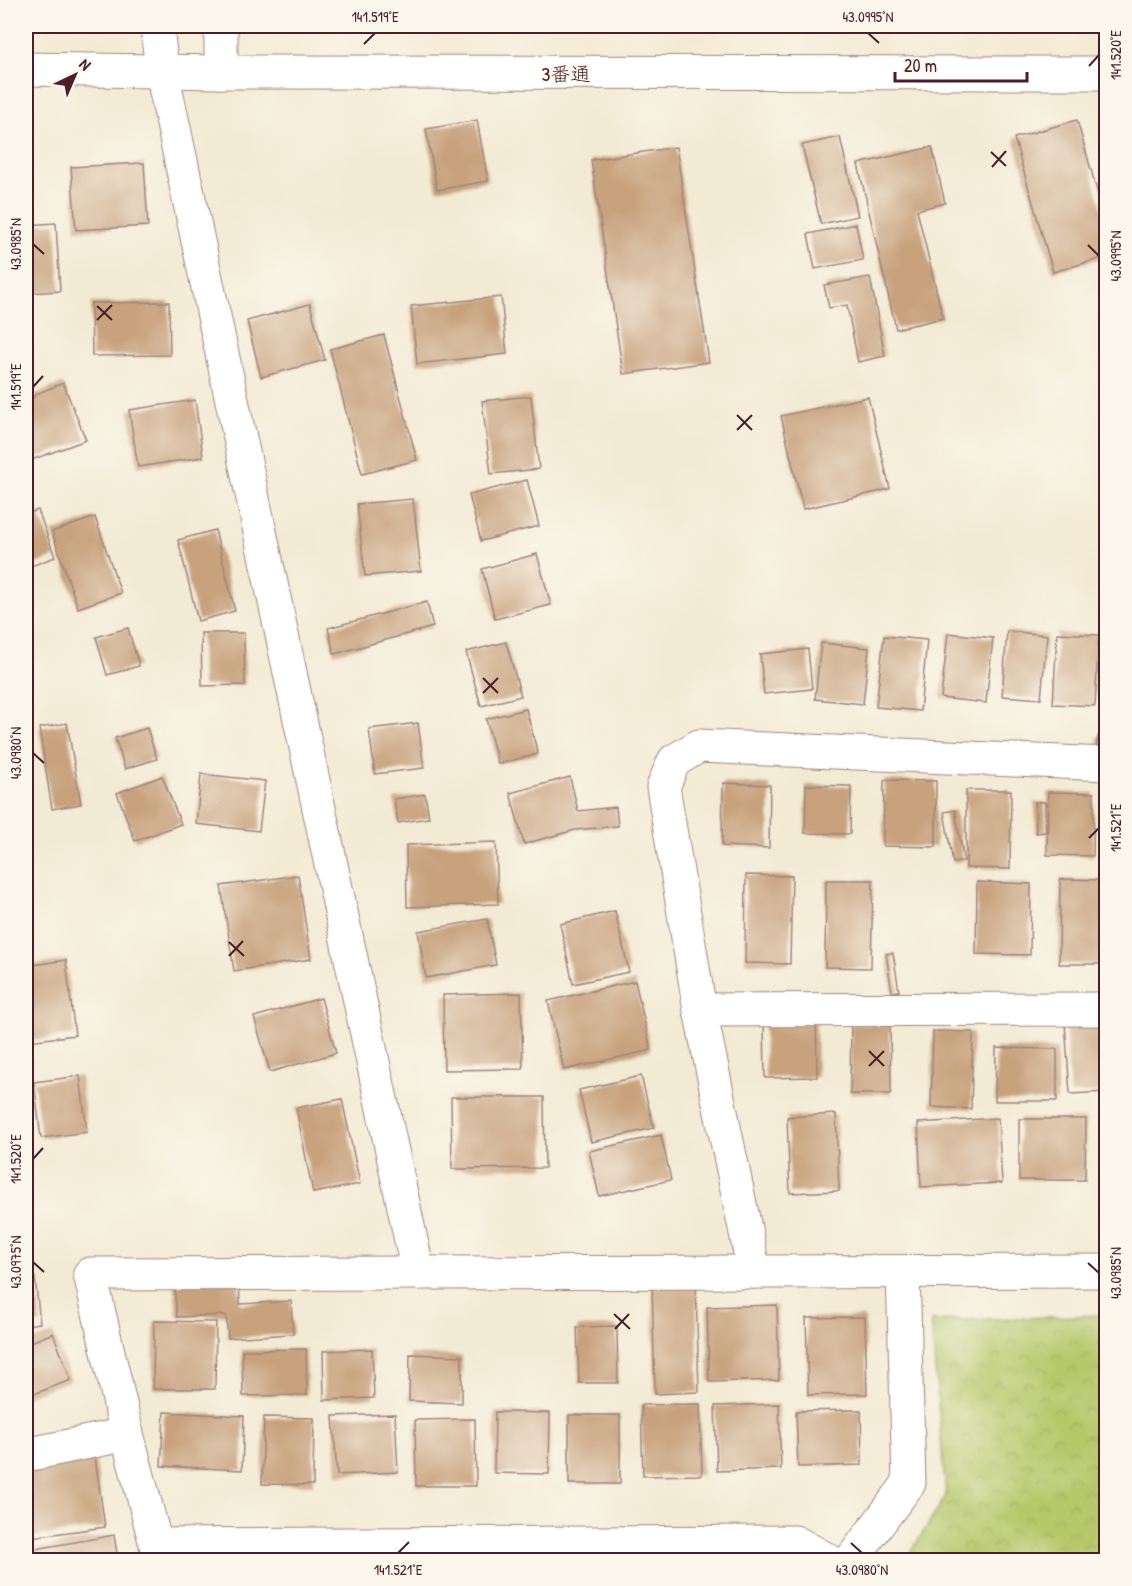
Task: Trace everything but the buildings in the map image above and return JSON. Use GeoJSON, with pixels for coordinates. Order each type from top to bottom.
{"type":"FeatureCollection","features":[{"type":"Feature","properties":{"kind":"street"},"geometry":{"type":"LineString","coordinates":[[157,26],[162,72],[418,1273]]}},
{"type":"Feature","properties":{"kind":"street"},"geometry":{"type":"LineString","coordinates":[[221,26],[221,72]]}},
{"type":"Feature","properties":{"kind":"street","name":"3番通"},"geometry":{"type":"LineString","coordinates":[[26,69],[162,72],[1107,73]]}},
{"type":"Feature","properties":{"kind":"street"},"geometry":{"type":"LineString","coordinates":[[754,1272],[700,1010],[663,787],[674,761],[699,746],[1107,764]]}},
{"type":"Feature","properties":{"kind":"street"},"geometry":{"type":"LineString","coordinates":[[700,1010],[1107,1008]]}},
{"type":"Feature","properties":{"kind":"street"},"geometry":{"type":"LineString","coordinates":[[828,1560],[795,1542],[158,1553],[127,1434],[90,1274],[1107,1271]]}},
{"type":"Feature","properties":{"kind":"street"},"geometry":{"type":"LineString","coordinates":[[851,1560],[909,1482],[903,1272]]}},
{"type":"Feature","properties":{"kind":"street"},"geometry":{"type":"LineString","coordinates":[[26,1455],[127,1434]]}},
{"type":"Feature","properties":{"kind":"green space"},"geometry":{"type":"Polygon","coordinates":[[[1106,1315],[1106,1560],[906,1560],[946,1496],[931,1321],[1106,1315]]]}}]}
